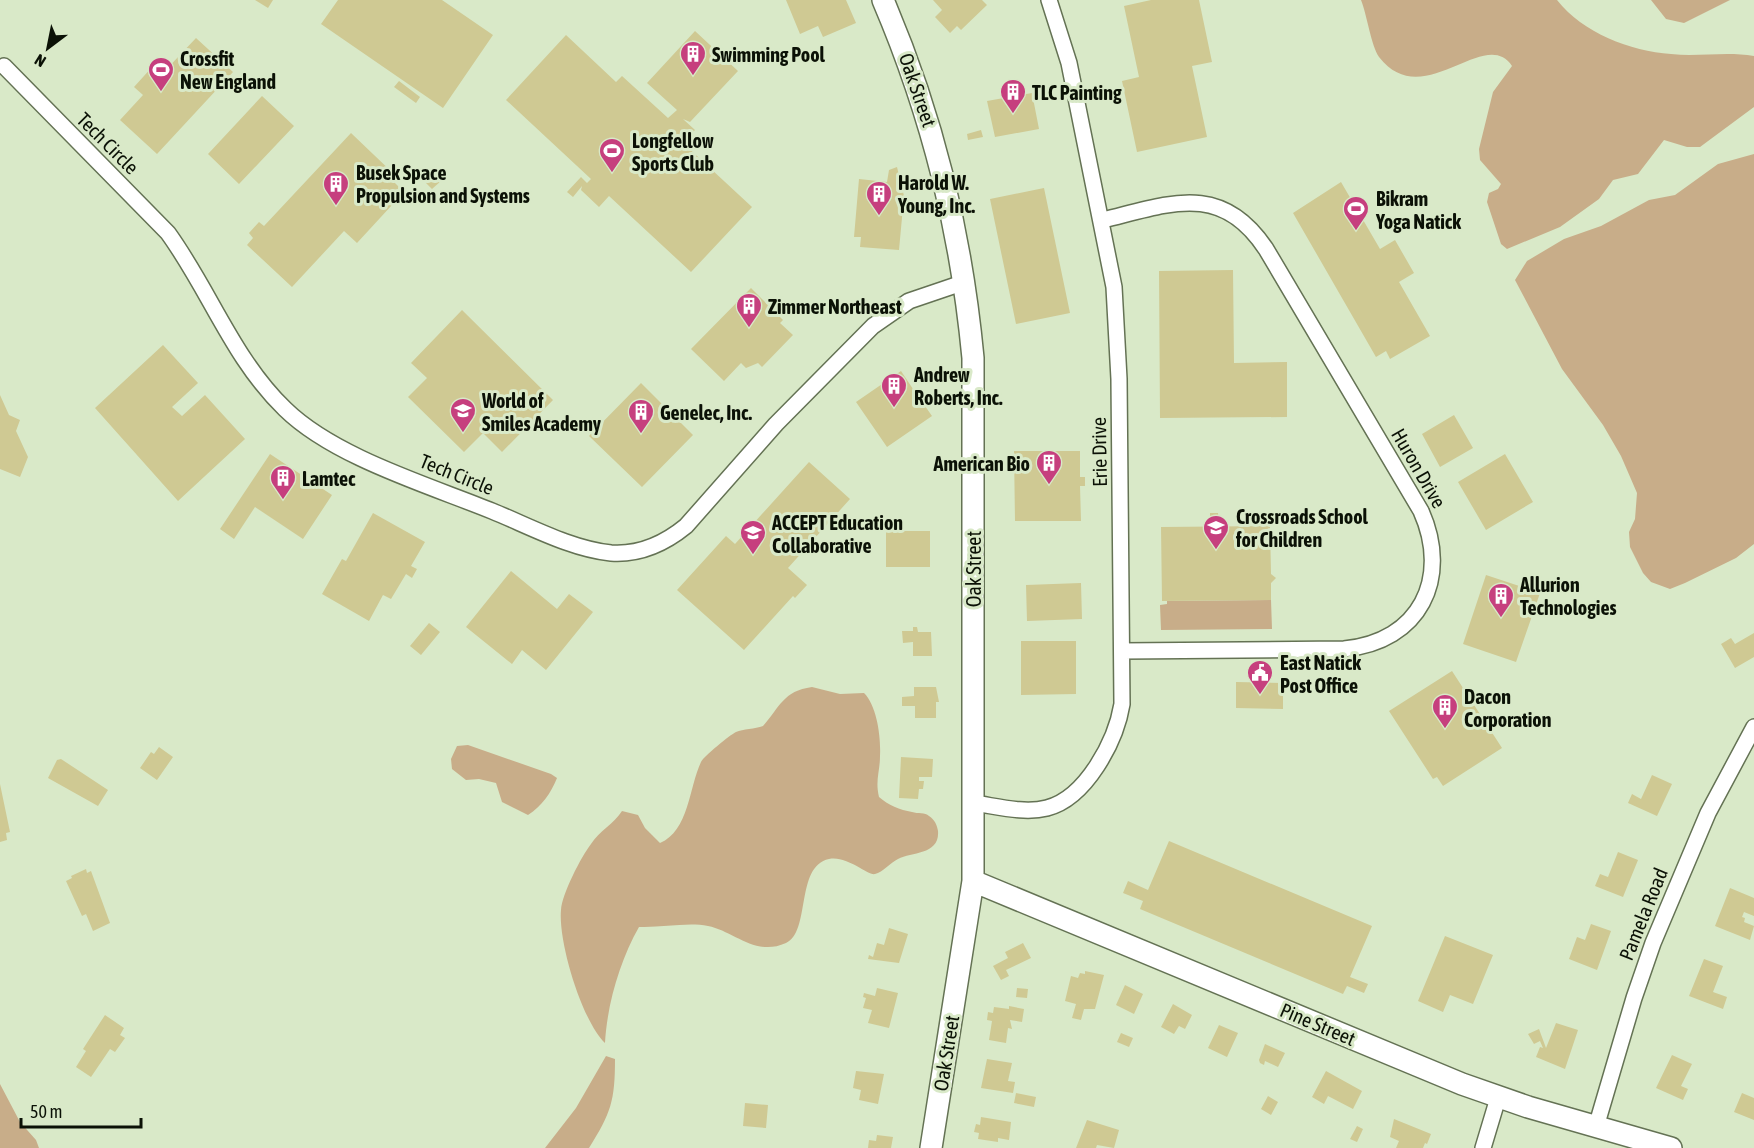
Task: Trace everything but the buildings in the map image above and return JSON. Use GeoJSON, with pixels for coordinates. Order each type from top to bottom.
{"type":"FeatureCollection","features":[{"type":"Feature","properties":{"kind":"main road","name":"Oak Street"},"geometry":{"type":"LineString","coordinates":[[883,0],[913,74],[932,130],[965,282],[973,358],[974,881],[931,1148]]}},
{"type":"Feature","properties":{"kind":"main road","name":"Pine Street"},"geometry":{"type":"LineString","coordinates":[[974,881],[1498,1098],[1671,1148]]}},
{"type":"Feature","properties":{"kind":"street","name":"Erie Drive"},"geometry":{"type":"LineString","coordinates":[[973,803],[1013,809],[1044,809],[1059,803],[1080,787],[1103,758],[1116,729],[1122,704],[1118,328],[1114,287],[1068,58],[1049,0]]}},
{"type":"Feature","properties":{"kind":"street","name":"Tech Circle"},"geometry":{"type":"LineString","coordinates":[[4,66],[168,233],[195,274],[246,364],[295,418],[336,444],[384,467],[593,549],[611,553],[635,552],[670,538],[686,526],[776,424],[873,326],[909,301],[965,282]]}},
{"type":"Feature","properties":{"kind":"street","name":"Huron Drive"},"geometry":{"type":"LineString","coordinates":[[1102,220],[1193,201],[1215,206],[1246,225],[1266,249],[1421,511],[1434,552],[1432,582],[1425,597],[1405,623],[1379,642],[1344,649],[1123,651]]}},
{"type":"Feature","properties":{"kind":"street","name":"Pamela Road"},"geometry":{"type":"LineString","coordinates":[[1596,1126],[1653,943],[1708,813],[1754,728]]}},
{"type":"Feature","properties":{"kind":"street"},"geometry":{"type":"LineString","coordinates":[[1483,1148],[1498,1098]]}},
{"type":"Feature","properties":{"kind":"shaded area"},"geometry":{"type":"Polygon","coordinates":[[[1361,0],[1557,0],[1568,12],[1594,31],[1640,49],[1681,55],[1754,56],[1754,107],[1700,147],[1687,147],[1664,140],[1638,174],[1613,180],[1599,199],[1560,227],[1507,249],[1501,244],[1487,202],[1489,193],[1498,189],[1501,184],[1480,160],[1479,149],[1493,92],[1512,66],[1500,56],[1486,55],[1433,74],[1415,77],[1396,72],[1376,52],[1361,0]]]}},
{"type":"Feature","properties":{"kind":"shaded area"},"geometry":{"type":"Polygon","coordinates":[[[1651,0],[1730,0],[1684,23],[1666,19],[1651,0]]]}},
{"type":"Feature","properties":{"kind":"shaded area"},"geometry":{"type":"Polygon","coordinates":[[[1754,154],[1754,544],[1736,558],[1670,589],[1651,582],[1643,573],[1630,547],[1629,532],[1635,519],[1637,493],[1621,456],[1603,425],[1562,369],[1515,280],[1527,261],[1564,239],[1601,226],[1649,200],[1675,195],[1718,164],[1754,154]]]}},
{"type":"Feature","properties":{"kind":"shaded area"},"geometry":{"type":"Polygon","coordinates":[[[1271,600],[1272,629],[1161,630],[1160,605],[1167,604],[1167,601],[1271,600]]]}},
{"type":"Feature","properties":{"kind":"shaded area"},"geometry":{"type":"Polygon","coordinates":[[[812,687],[840,694],[864,693],[872,706],[879,731],[880,756],[877,786],[879,797],[899,808],[926,814],[931,818],[938,831],[935,845],[930,849],[898,859],[875,874],[843,860],[829,859],[818,864],[807,886],[794,937],[786,943],[764,947],[745,942],[708,926],[639,927],[616,983],[608,1013],[605,1043],[596,1032],[580,1000],[563,941],[562,903],[582,858],[594,839],[622,811],[638,815],[645,828],[660,843],[670,837],[683,819],[703,759],[736,732],[763,726],[788,696],[812,687]]]}},
{"type":"Feature","properties":{"kind":"shaded area"},"geometry":{"type":"Polygon","coordinates":[[[468,745],[557,778],[546,799],[528,815],[502,802],[496,783],[479,779],[466,780],[452,769],[451,759],[457,746],[468,745]]]}},
{"type":"Feature","properties":{"kind":"shaded area"},"geometry":{"type":"Polygon","coordinates":[[[606,1056],[615,1059],[613,1096],[607,1116],[589,1148],[545,1148],[576,1108],[606,1056]]]}},
{"type":"Feature","properties":{"kind":"shaded area"},"geometry":{"type":"Polygon","coordinates":[[[0,1084],[20,1122],[36,1140],[39,1148],[0,1148],[0,1084]]]}},
{"type":"Feature","properties":{"kind":"place","name":"Swimming Pool"},"geometry":{"type":"Point","coordinates":[693,77]}},
{"type":"Feature","properties":{"kind":"place","name":"Crossfit New England"},"geometry":{"type":"Point","coordinates":[161,93]}},
{"type":"Feature","properties":{"kind":"place","name":"TLC Painting"},"geometry":{"type":"Point","coordinates":[1013,115]}},
{"type":"Feature","properties":{"kind":"place","name":"Longfellow Sports Club"},"geometry":{"type":"Point","coordinates":[612,174]}},
{"type":"Feature","properties":{"kind":"place","name":"Busek Space Propulsion and Systems"},"geometry":{"type":"Point","coordinates":[336,207]}},
{"type":"Feature","properties":{"kind":"place","name":"Harold W. Young, Inc."},"geometry":{"type":"Point","coordinates":[879,217]}},
{"type":"Feature","properties":{"kind":"place","name":"Bikram Yoga Natick"},"geometry":{"type":"Point","coordinates":[1356,232]}},
{"type":"Feature","properties":{"kind":"place","name":"Zimmer Northeast"},"geometry":{"type":"Point","coordinates":[749,329]}},
{"type":"Feature","properties":{"kind":"place","name":"Andrew Roberts, Inc."},"geometry":{"type":"Point","coordinates":[894,409]}},
{"type":"Feature","properties":{"kind":"place","name":"World of Smiles Academy"},"geometry":{"type":"Point","coordinates":[463,434]}},
{"type":"Feature","properties":{"kind":"place","name":"Genelec, Inc."},"geometry":{"type":"Point","coordinates":[641,435]}},
{"type":"Feature","properties":{"kind":"place","name":"American Bio"},"geometry":{"type":"Point","coordinates":[1049,486]}},
{"type":"Feature","properties":{"kind":"place","name":"Lamtec"},"geometry":{"type":"Point","coordinates":[283,501]}},
{"type":"Feature","properties":{"kind":"place","name":"Crossroads School for Children"},"geometry":{"type":"Point","coordinates":[1216,551]}},
{"type":"Feature","properties":{"kind":"place","name":"ACCEPT Education Collaborative"},"geometry":{"type":"Point","coordinates":[753,556]}},
{"type":"Feature","properties":{"kind":"place","name":"Allurion Technologies"},"geometry":{"type":"Point","coordinates":[1501,619]}},
{"type":"Feature","properties":{"kind":"place","name":"East Natick Post Office"},"geometry":{"type":"Point","coordinates":[1260,696]}},
{"type":"Feature","properties":{"kind":"place","name":"Dacon Corporation"},"geometry":{"type":"Point","coordinates":[1445,730]}}]}
